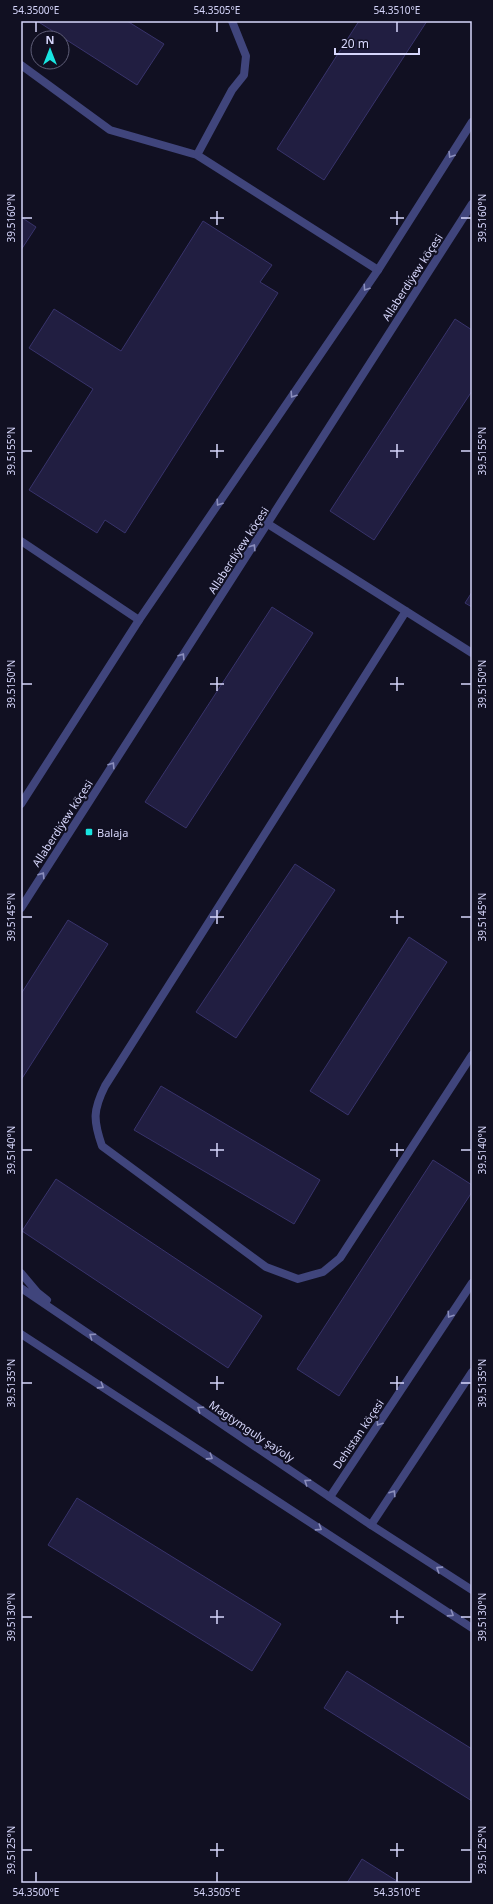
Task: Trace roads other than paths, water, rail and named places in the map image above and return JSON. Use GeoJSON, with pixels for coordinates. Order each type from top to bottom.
{"type":"FeatureCollection","features":[{"type":"Feature","properties":{"kind":"street"},"geometry":{"type":"LineString","coordinates":[[197,155],[232,90],[244,75],[246,56],[232,21]]}},
{"type":"Feature","properties":{"kind":"street"},"geometry":{"type":"LineString","coordinates":[[21,65],[110,130],[197,155],[378,270]]}},
{"type":"Feature","properties":{"kind":"street"},"geometry":{"type":"LineString","coordinates":[[21,804],[139,620],[378,270],[472,122]]}},
{"type":"Feature","properties":{"kind":"street","name":"Allaberdiýew köçesi"},"geometry":{"type":"LineString","coordinates":[[21,908],[472,204]]}},
{"type":"Feature","properties":{"kind":"street"},"geometry":{"type":"LineString","coordinates":[[268,524],[472,653]]}},
{"type":"Feature","properties":{"kind":"street"},"geometry":{"type":"LineString","coordinates":[[21,541],[139,620]]}},
{"type":"Feature","properties":{"kind":"street"},"geometry":{"type":"LineString","coordinates":[[406,611],[105,1086],[96,1104],[96,1127],[102,1146],[266,1267],[298,1280],[323,1272],[340,1258],[472,1055]]}},
{"type":"Feature","properties":{"kind":"street"},"geometry":{"type":"LineString","coordinates":[[21,1273],[37,1292],[78,1326]]}},
{"type":"Feature","properties":{"kind":"street","name":"Dehistan köçesi"},"geometry":{"type":"LineString","coordinates":[[330,1497],[472,1283]]}},
{"type":"Feature","properties":{"kind":"street","name":"Magtymguly şaýoly"},"geometry":{"type":"LineString","coordinates":[[21,1288],[371,1525],[472,1590]]}},
{"type":"Feature","properties":{"kind":"street"},"geometry":{"type":"LineString","coordinates":[[21,1334],[472,1628]]}},
{"type":"Feature","properties":{"kind":"street"},"geometry":{"type":"LineString","coordinates":[[371,1525],[472,1372]]}},
{"type":"Feature","properties":{"kind":"place","name":"Balaja"},"geometry":{"type":"Point","coordinates":[89,832]}}]}
